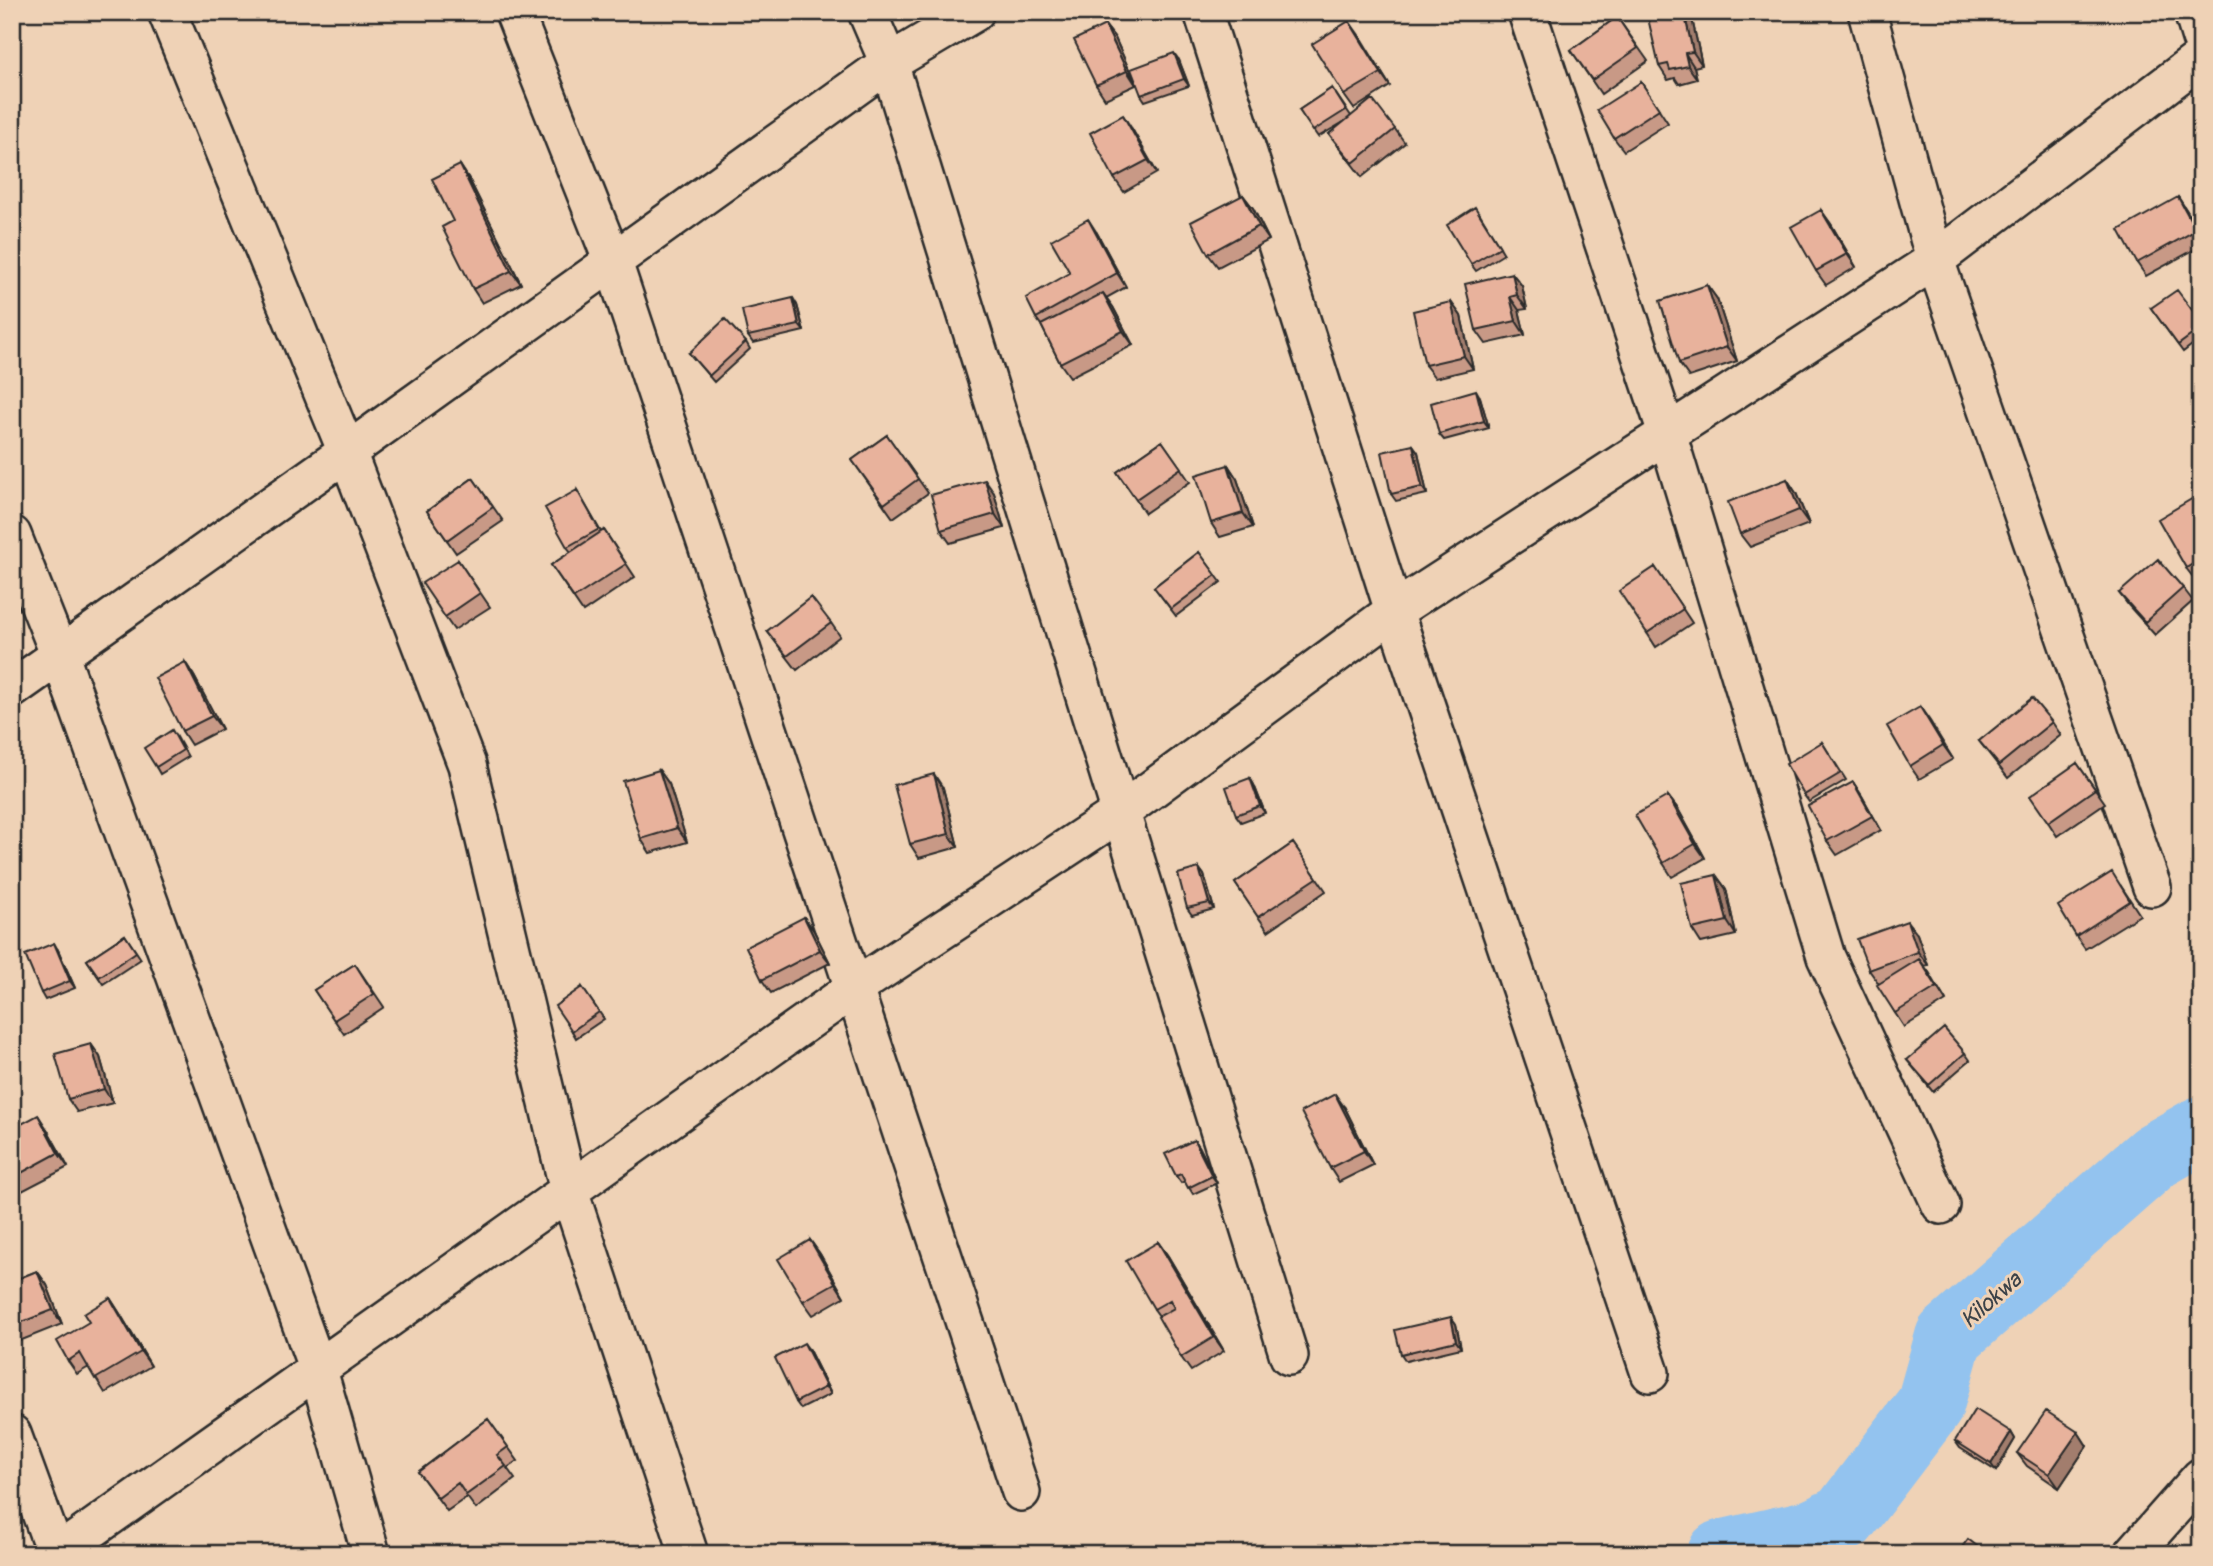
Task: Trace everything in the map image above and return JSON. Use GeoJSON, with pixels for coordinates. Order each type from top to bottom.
{"type":"FeatureCollection","features":[{"type":"Feature","properties":{"kind":"street"},"geometry":{"type":"LineString","coordinates":[[167,12],[347,452],[467,765],[569,1191],[689,1554]]}},
{"type":"Feature","properties":{"kind":"street"},"geometry":{"type":"LineString","coordinates":[[514,12],[612,262],[1021,1492]]}},
{"type":"Feature","properties":{"kind":"street"},"geometry":{"type":"LineString","coordinates":[[867,12],[889,63],[1289,1356]]}},
{"type":"Feature","properties":{"kind":"street"},"geometry":{"type":"LineString","coordinates":[[12,689],[889,63],[975,12]]}},
{"type":"Feature","properties":{"kind":"street"},"geometry":{"type":"LineString","coordinates":[[1203,12],[1394,611],[1650,1373]]}},
{"type":"Feature","properties":{"kind":"street"},"geometry":{"type":"LineString","coordinates":[[1527,12],[1667,433],[1826,957],[1941,1205]]}},
{"type":"Feature","properties":{"kind":"street"},"geometry":{"type":"LineString","coordinates":[[1867,12],[1935,260],[2152,887]]}},
{"type":"Feature","properties":{"kind":"street"},"geometry":{"type":"LineString","coordinates":[[2193,12],[2201,38]]}},
{"type":"Feature","properties":{"kind":"street"},"geometry":{"type":"LineString","coordinates":[[12,1434],[57,1554],[853,989],[1121,812],[1394,611],[1935,260],[2201,58]]}},
{"type":"Feature","properties":{"kind":"street"},"geometry":{"type":"LineString","coordinates":[[12,535],[60,656],[318,1370],[371,1554]]}},
{"type":"Feature","properties":{"kind":"street"},"geometry":{"type":"LineString","coordinates":[[2133,1554],[2201,1477]]}},
{"type":"Feature","properties":{"kind":"building"},"geometry":{"type":"Polygon","coordinates":[[[1684,12],[1693,52],[1685,53],[1688,66],[1670,70],[1668,64],[1659,66],[1647,14],[1684,12]]]}},
{"type":"Feature","properties":{"kind":"building"},"geometry":{"type":"Polygon","coordinates":[[[1617,17],[1638,48],[1592,80],[1571,50],[1617,17]]]}},
{"type":"Feature","properties":{"kind":"building"},"geometry":{"type":"Polygon","coordinates":[[[1349,21],[1381,73],[1344,95],[1312,44],[1349,21]]]}},
{"type":"Feature","properties":{"kind":"building"},"geometry":{"type":"Polygon","coordinates":[[[1105,25],[1127,71],[1096,85],[1074,40],[1105,25]]]}},
{"type":"Feature","properties":{"kind":"building"},"geometry":{"type":"Polygon","coordinates":[[[1174,53],[1184,79],[1141,95],[1131,69],[1174,53]]]}},
{"type":"Feature","properties":{"kind":"building"},"geometry":{"type":"Polygon","coordinates":[[[1641,82],[1659,109],[1614,138],[1597,110],[1641,82]]]}},
{"type":"Feature","properties":{"kind":"building"},"geometry":{"type":"Polygon","coordinates":[[[1332,88],[1346,110],[1313,131],[1299,110],[1332,88]]]}},
{"type":"Feature","properties":{"kind":"building"},"geometry":{"type":"Polygon","coordinates":[[[1372,99],[1395,129],[1353,163],[1329,134],[1372,99]]]}},
{"type":"Feature","properties":{"kind":"building"},"geometry":{"type":"Polygon","coordinates":[[[1123,115],[1148,160],[1114,178],[1090,133],[1123,115]]]}},
{"type":"Feature","properties":{"kind":"building"},"geometry":{"type":"Polygon","coordinates":[[[460,165],[511,271],[473,289],[442,227],[453,221],[432,179],[460,165]]]}},
{"type":"Feature","properties":{"kind":"building"},"geometry":{"type":"Polygon","coordinates":[[[1243,195],[1259,226],[1208,254],[1191,222],[1243,195]]]}},
{"type":"Feature","properties":{"kind":"building"},"geometry":{"type":"Polygon","coordinates":[[[2178,197],[2196,230],[2137,263],[2119,230],[2178,197]]]}},
{"type":"Feature","properties":{"kind":"building"},"geometry":{"type":"Polygon","coordinates":[[[1475,207],[1500,247],[1471,264],[1447,225],[1475,207]]]}},
{"type":"Feature","properties":{"kind":"building"},"geometry":{"type":"Polygon","coordinates":[[[1821,210],[1847,254],[1816,271],[1791,227],[1821,210]]]}},
{"type":"Feature","properties":{"kind":"building"},"geometry":{"type":"Polygon","coordinates":[[[1088,219],[1117,273],[1036,318],[1026,298],[1070,273],[1051,240],[1088,219]]]}},
{"type":"Feature","properties":{"kind":"building"},"geometry":{"type":"Polygon","coordinates":[[[1512,273],[1517,295],[1510,297],[1516,321],[1476,330],[1465,284],[1512,273]]]}},
{"type":"Feature","properties":{"kind":"building"},"geometry":{"type":"Polygon","coordinates":[[[1707,285],[1727,347],[1679,363],[1660,301],[1707,285]]]}},
{"type":"Feature","properties":{"kind":"building"},"geometry":{"type":"Polygon","coordinates":[[[2177,290],[2201,322],[2201,328],[2178,345],[2151,308],[2177,290]]]}},
{"type":"Feature","properties":{"kind":"building"},"geometry":{"type":"Polygon","coordinates":[[[1103,293],[1123,331],[1060,363],[1041,325],[1103,293]]]}},
{"type":"Feature","properties":{"kind":"building"},"geometry":{"type":"Polygon","coordinates":[[[793,298],[799,325],[748,336],[742,310],[793,298]]]}},
{"type":"Feature","properties":{"kind":"building"},"geometry":{"type":"Polygon","coordinates":[[[1451,302],[1464,356],[1425,365],[1413,311],[1451,302]]]}},
{"type":"Feature","properties":{"kind":"building"},"geometry":{"type":"Polygon","coordinates":[[[725,319],[746,342],[709,376],[689,353],[725,319]]]}},
{"type":"Feature","properties":{"kind":"building"},"geometry":{"type":"Polygon","coordinates":[[[1476,390],[1484,421],[1439,434],[1431,403],[1476,390]]]}},
{"type":"Feature","properties":{"kind":"building"},"geometry":{"type":"Polygon","coordinates":[[[887,435],[918,479],[884,504],[852,460],[887,435]]]}},
{"type":"Feature","properties":{"kind":"building"},"geometry":{"type":"Polygon","coordinates":[[[1162,441],[1181,468],[1136,499],[1117,472],[1162,441]]]}},
{"type":"Feature","properties":{"kind":"building"},"geometry":{"type":"Polygon","coordinates":[[[1413,445],[1422,487],[1391,494],[1382,452],[1413,445]]]}},
{"type":"Feature","properties":{"kind":"building"},"geometry":{"type":"Polygon","coordinates":[[[1228,465],[1243,513],[1211,523],[1196,475],[1228,465]]]}},
{"type":"Feature","properties":{"kind":"building"},"geometry":{"type":"Polygon","coordinates":[[[2201,474],[2201,559],[2186,568],[2158,519],[2200,494],[2192,480],[2201,474]]]}},
{"type":"Feature","properties":{"kind":"building"},"geometry":{"type":"Polygon","coordinates":[[[473,478],[493,507],[447,540],[427,511],[473,478]]]}},
{"type":"Feature","properties":{"kind":"building"},"geometry":{"type":"Polygon","coordinates":[[[1787,479],[1799,510],[1740,534],[1728,502],[1787,479]]]}},
{"type":"Feature","properties":{"kind":"building"},"geometry":{"type":"Polygon","coordinates":[[[985,480],[995,514],[941,530],[931,495],[985,480]]]}},
{"type":"Feature","properties":{"kind":"building"},"geometry":{"type":"Polygon","coordinates":[[[577,490],[599,529],[567,547],[545,508],[577,490]]]}},
{"type":"Feature","properties":{"kind":"building"},"geometry":{"type":"Polygon","coordinates":[[[604,530],[626,564],[574,598],[551,565],[604,530]]]}},
{"type":"Feature","properties":{"kind":"building"},"geometry":{"type":"Polygon","coordinates":[[[1199,552],[1216,575],[1171,609],[1154,587],[1199,552]]]}},
{"type":"Feature","properties":{"kind":"building"},"geometry":{"type":"Polygon","coordinates":[[[2158,559],[2183,588],[2145,622],[2119,593],[2158,559]]]}},
{"type":"Feature","properties":{"kind":"building"},"geometry":{"type":"Polygon","coordinates":[[[458,560],[480,593],[445,617],[422,583],[458,560]]]}},
{"type":"Feature","properties":{"kind":"building"},"geometry":{"type":"Polygon","coordinates":[[[1655,567],[1683,609],[1647,633],[1619,591],[1655,567]]]}},
{"type":"Feature","properties":{"kind":"building"},"geometry":{"type":"Polygon","coordinates":[[[811,597],[831,623],[787,656],[767,631],[811,597]]]}},
{"type":"Feature","properties":{"kind":"building"},"geometry":{"type":"Polygon","coordinates":[[[185,662],[212,716],[182,731],[155,678],[185,662]]]}},
{"type":"Feature","properties":{"kind":"building"},"geometry":{"type":"Polygon","coordinates":[[[2032,698],[2052,722],[1999,765],[1979,741],[2032,698]]]}},
{"type":"Feature","properties":{"kind":"building"},"geometry":{"type":"Polygon","coordinates":[[[1920,707],[1943,745],[1910,766],[1887,726],[1920,707]]]}},
{"type":"Feature","properties":{"kind":"building"},"geometry":{"type":"Polygon","coordinates":[[[172,730],[183,750],[156,767],[144,748],[172,730]]]}},
{"type":"Feature","properties":{"kind":"building"},"geometry":{"type":"Polygon","coordinates":[[[1822,742],[1841,773],[1804,795],[1786,764],[1822,742]]]}},
{"type":"Feature","properties":{"kind":"building"},"geometry":{"type":"Polygon","coordinates":[[[2077,763],[2095,789],[2048,822],[2030,796],[2077,763]]]}},
{"type":"Feature","properties":{"kind":"building"},"geometry":{"type":"Polygon","coordinates":[[[659,770],[677,828],[641,839],[623,781],[659,770]]]}},
{"type":"Feature","properties":{"kind":"building"},"geometry":{"type":"Polygon","coordinates":[[[934,774],[949,834],[910,844],[894,785],[934,774]]]}},
{"type":"Feature","properties":{"kind":"building"},"geometry":{"type":"Polygon","coordinates":[[[1250,778],[1260,806],[1236,815],[1226,787],[1250,778]]]}},
{"type":"Feature","properties":{"kind":"building"},"geometry":{"type":"Polygon","coordinates":[[[1853,782],[1872,816],[1827,841],[1808,806],[1853,782]]]}},
{"type":"Feature","properties":{"kind":"building"},"geometry":{"type":"Polygon","coordinates":[[[1668,796],[1695,844],[1663,863],[1635,815],[1668,796]]]}},
{"type":"Feature","properties":{"kind":"building"},"geometry":{"type":"Polygon","coordinates":[[[1293,843],[1317,878],[1258,917],[1235,883],[1293,843]]]}},
{"type":"Feature","properties":{"kind":"building"},"geometry":{"type":"Polygon","coordinates":[[[1199,868],[1209,903],[1187,908],[1178,874],[1199,868]]]}},
{"type":"Feature","properties":{"kind":"building"},"geometry":{"type":"Polygon","coordinates":[[[2112,872],[2130,901],[2076,936],[2058,906],[2112,872]]]}},
{"type":"Feature","properties":{"kind":"building"},"geometry":{"type":"Polygon","coordinates":[[[1716,875],[1727,921],[1692,929],[1681,883],[1716,875]]]}},
{"type":"Feature","properties":{"kind":"building"},"geometry":{"type":"Polygon","coordinates":[[[804,917],[820,950],[762,980],[746,947],[804,917]]]}},
{"type":"Feature","properties":{"kind":"building"},"geometry":{"type":"Polygon","coordinates":[[[1907,921],[1918,952],[1869,970],[1857,939],[1907,921]]]}},
{"type":"Feature","properties":{"kind":"building"},"geometry":{"type":"Polygon","coordinates":[[[125,935],[136,952],[99,977],[87,960],[125,935]]]}},
{"type":"Feature","properties":{"kind":"building"},"geometry":{"type":"Polygon","coordinates":[[[54,943],[70,981],[41,993],[25,955],[54,943]]]}},
{"type":"Feature","properties":{"kind":"building"},"geometry":{"type":"Polygon","coordinates":[[[1919,959],[1937,987],[1895,1013],[1877,985],[1919,959]]]}},
{"type":"Feature","properties":{"kind":"building"},"geometry":{"type":"Polygon","coordinates":[[[355,964],[374,994],[334,1020],[314,990],[355,964]]]}},
{"type":"Feature","properties":{"kind":"building"},"geometry":{"type":"Polygon","coordinates":[[[582,987],[599,1012],[572,1031],[555,1006],[582,987]]]}},
{"type":"Feature","properties":{"kind":"building"},"geometry":{"type":"Polygon","coordinates":[[[1944,1028],[1965,1053],[1929,1085],[1907,1060],[1944,1028]]]}},
{"type":"Feature","properties":{"kind":"building"},"geometry":{"type":"Polygon","coordinates":[[[91,1044],[104,1089],[68,1099],[55,1054],[91,1044]]]}},
{"type":"Feature","properties":{"kind":"building"},"geometry":{"type":"Polygon","coordinates":[[[1335,1094],[1364,1151],[1330,1168],[1301,1112],[1335,1094]]]}},
{"type":"Feature","properties":{"kind":"building"},"geometry":{"type":"Polygon","coordinates":[[[38,1115],[58,1153],[12,1178],[12,1129],[38,1115]]]}},
{"type":"Feature","properties":{"kind":"building"},"geometry":{"type":"Polygon","coordinates":[[[1194,1140],[1212,1176],[1188,1188],[1181,1174],[1176,1176],[1165,1154],[1194,1140]]]}},
{"type":"Feature","properties":{"kind":"building"},"geometry":{"type":"Polygon","coordinates":[[[810,1240],[835,1283],[803,1301],[778,1259],[810,1240]]]}},
{"type":"Feature","properties":{"kind":"building"},"geometry":{"type":"Polygon","coordinates":[[[1158,1242],[1214,1337],[1181,1357],[1158,1317],[1174,1308],[1170,1300],[1154,1309],[1126,1261],[1158,1242]]]}},
{"type":"Feature","properties":{"kind":"building"},"geometry":{"type":"Polygon","coordinates":[[[37,1271],[53,1310],[12,1326],[12,1281],[37,1271]]]}},
{"type":"Feature","properties":{"kind":"building"},"geometry":{"type":"Polygon","coordinates":[[[110,1298],[141,1352],[95,1379],[80,1353],[68,1361],[57,1341],[89,1322],[84,1314],[110,1298]]]}},
{"type":"Feature","properties":{"kind":"building"},"geometry":{"type":"Polygon","coordinates":[[[1451,1317],[1456,1341],[1401,1354],[1395,1330],[1451,1317]]]}},
{"type":"Feature","properties":{"kind":"building"},"geometry":{"type":"Polygon","coordinates":[[[804,1343],[826,1387],[796,1402],[775,1358],[804,1343]]]}},
{"type":"Feature","properties":{"kind":"building"},"geometry":{"type":"Polygon","coordinates":[[[1975,1409],[2011,1432],[1991,1464],[1955,1441],[1975,1409]]]}},
{"type":"Feature","properties":{"kind":"building"},"geometry":{"type":"Polygon","coordinates":[[[2046,1411],[2078,1432],[2049,1474],[2017,1453],[2046,1411]]]}},
{"type":"Feature","properties":{"kind":"building"},"geometry":{"type":"Polygon","coordinates":[[[488,1419],[508,1447],[497,1455],[506,1466],[466,1495],[458,1483],[438,1498],[418,1472],[488,1419]]]}},
{"type":"Feature","properties":{"kind":"building"},"geometry":{"type":"Polygon","coordinates":[[[1968,1539],[1987,1554],[1957,1554],[1968,1539]]]}},
{"type":"Feature","properties":{"kind":"waterway","name":"Kilokwa"},"geometry":{"type":"LineString","coordinates":[[1721,1554],[1813,1533],[1844,1518],[1930,1405],[1949,1337],[2155,1156],[2201,1130]]}}]}
